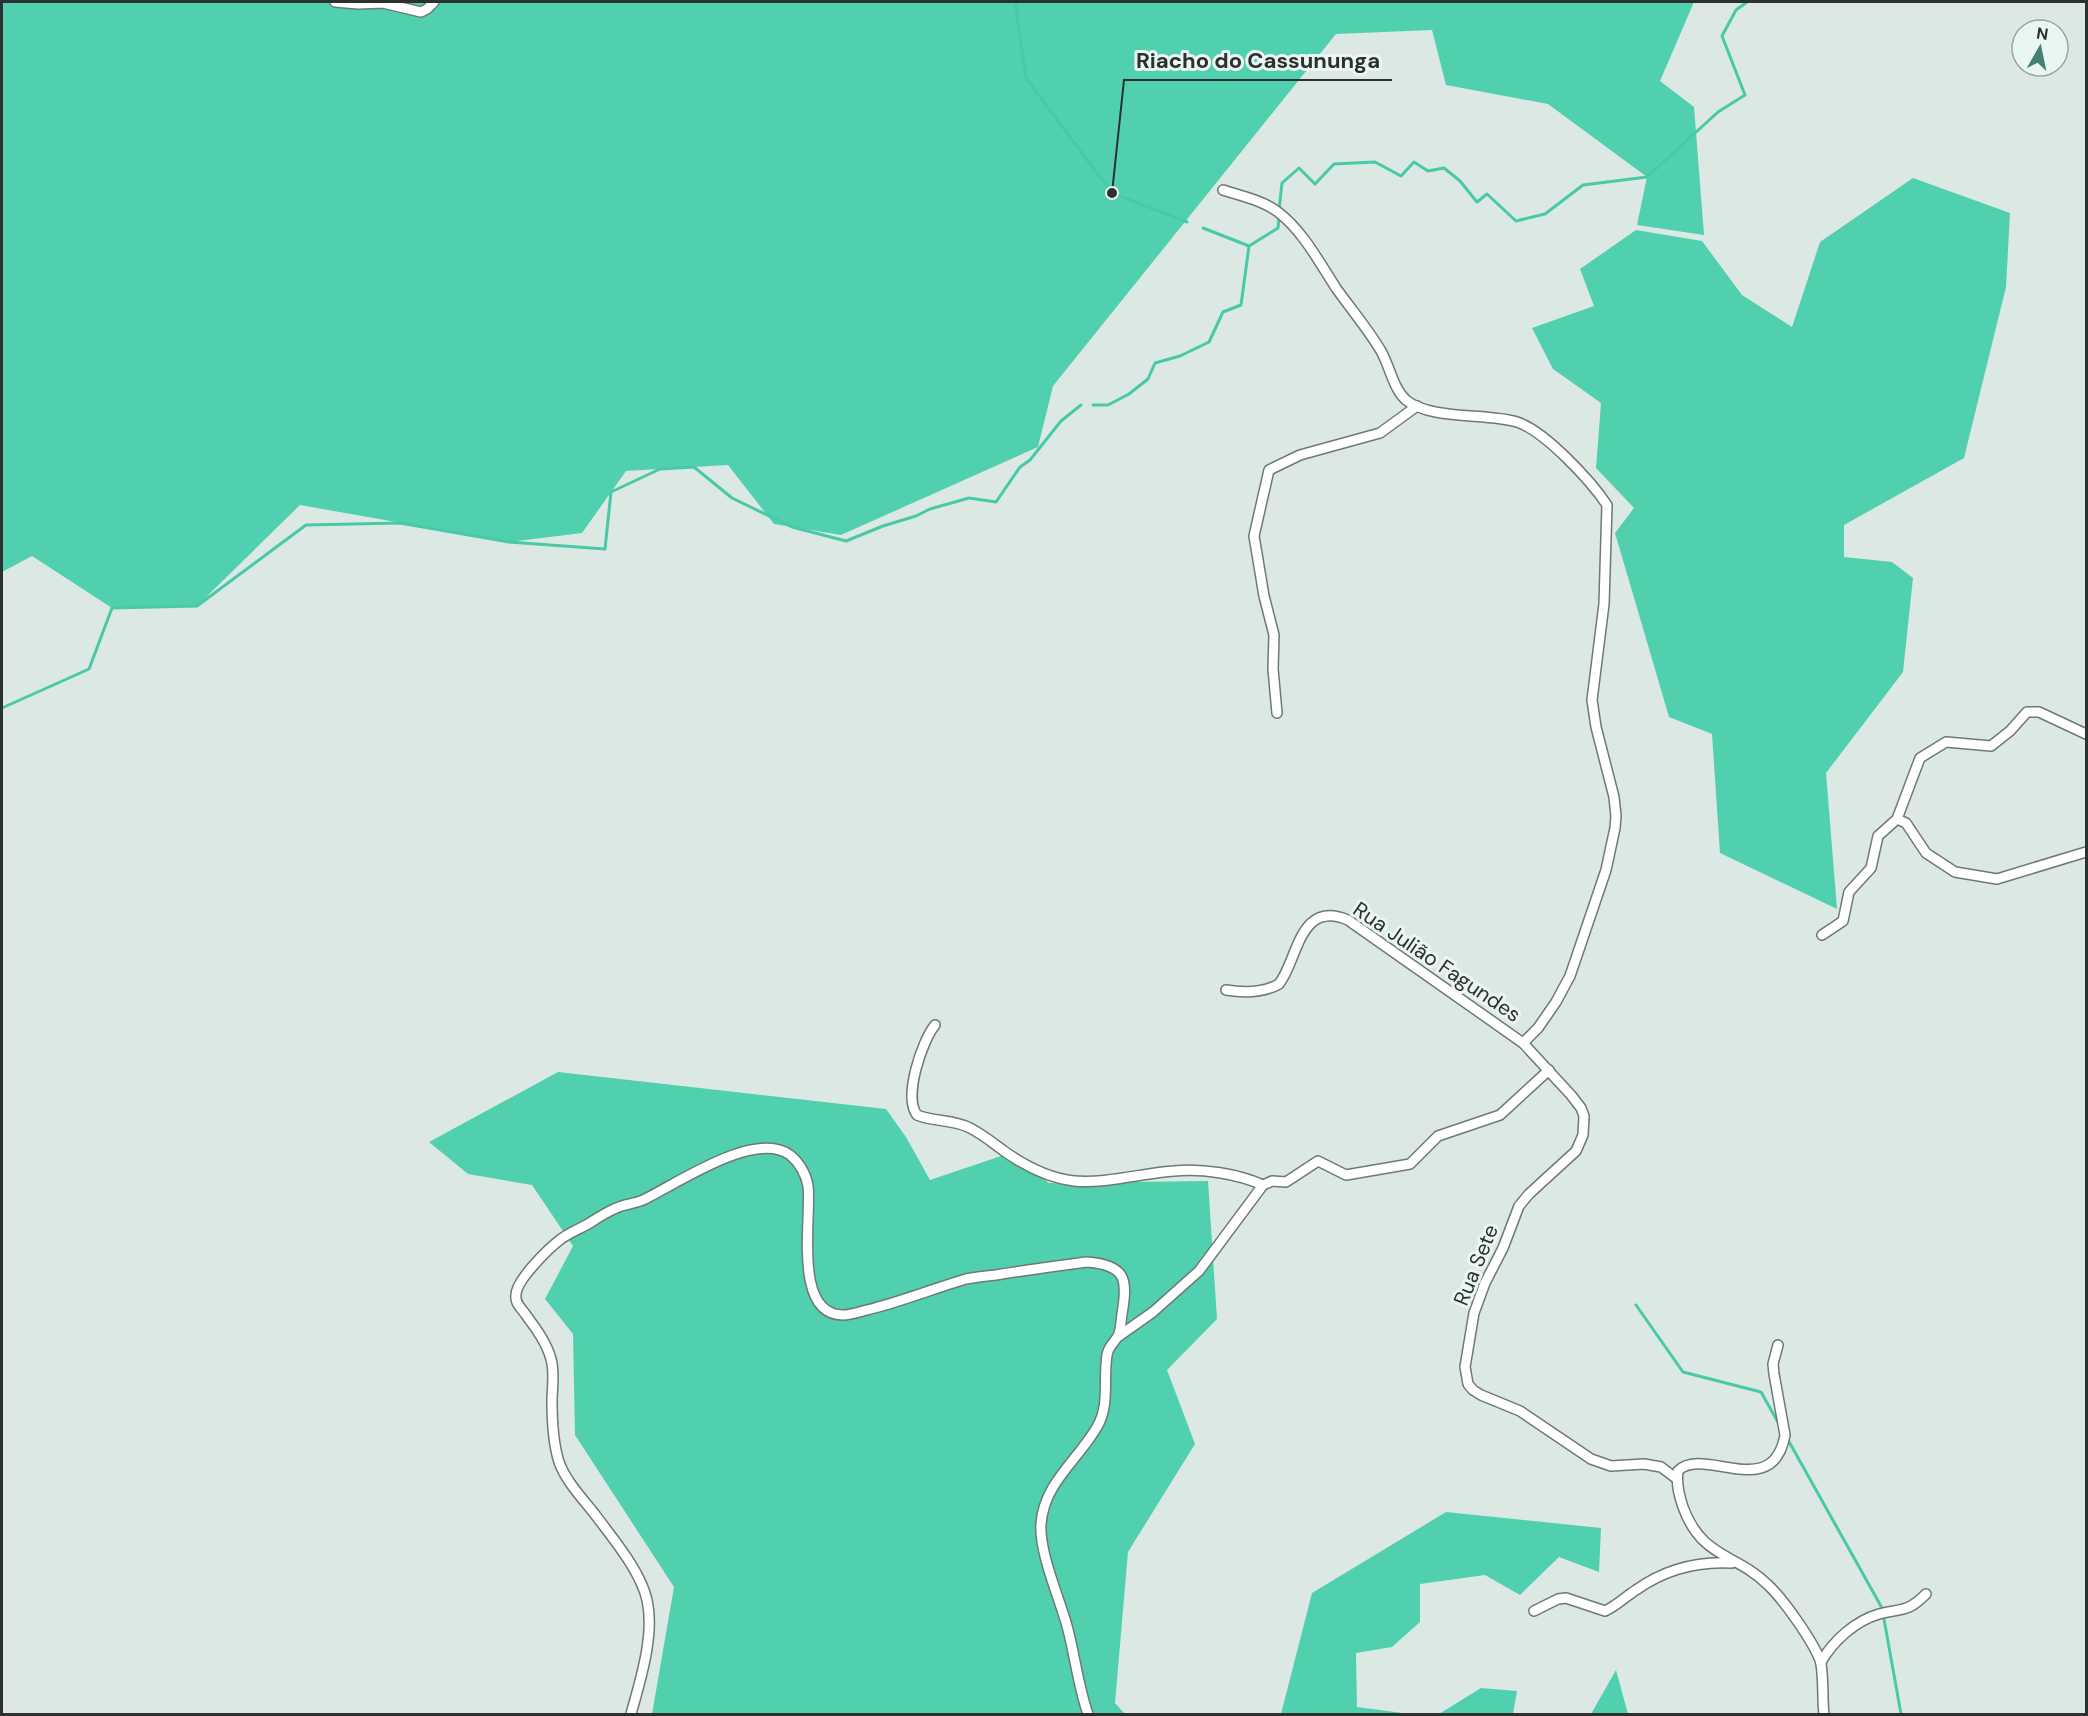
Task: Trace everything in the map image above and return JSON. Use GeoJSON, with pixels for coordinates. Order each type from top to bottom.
{"type":"FeatureCollection","features":[{"type":"Feature","properties":{"kind":"street"},"geometry":{"type":"LineString","coordinates":[[335,2],[383,3],[421,12],[434,2]]}},
{"type":"Feature","properties":{"kind":"street"},"geometry":{"type":"LineString","coordinates":[[1222,190],[1262,203],[1279,213],[1292,225],[1317,256],[1381,352],[1398,388],[1407,400],[1417,406],[1457,415],[1504,419],[1525,425],[1539,433],[1560,453],[1607,506],[1604,604],[1595,660],[1592,700],[1596,727],[1614,797],[1615,828],[1606,870],[1570,976],[1538,1028],[1523,1043]]}},
{"type":"Feature","properties":{"kind":"street"},"geometry":{"type":"LineString","coordinates":[[1277,713],[1273,669],[1274,635],[1264,596],[1254,536],[1269,470],[1300,455],[1380,433],[1417,406]]}},
{"type":"Feature","properties":{"kind":"street"},"geometry":{"type":"LineString","coordinates":[[1822,935],[1843,921],[1849,892],[1871,868],[1878,836],[1897,819],[1920,758],[1946,742],[1991,746],[2010,731],[2027,711],[2039,712],[2086,734]]}},
{"type":"Feature","properties":{"kind":"street"},"geometry":{"type":"LineString","coordinates":[[1897,819],[1906,823],[1926,853],[1955,872],[1997,879],[2086,852]]}},
{"type":"Feature","properties":{"kind":"street","name":"Rua Julião Fagundes"},"geometry":{"type":"LineString","coordinates":[[1226,990],[1261,991],[1279,984],[1306,928],[1315,921],[1337,916],[1348,920],[1523,1043]]}},
{"type":"Feature","properties":{"kind":"street"},"geometry":{"type":"LineString","coordinates":[[935,1025],[928,1033],[921,1051],[912,1095],[913,1108],[917,1115],[960,1124],[981,1134],[1032,1169],[1076,1181],[1183,1171],[1244,1177],[1263,1185]]}},
{"type":"Feature","properties":{"kind":"street","name":"Rua Sete"},"geometry":{"type":"LineString","coordinates":[[1523,1043],[1581,1108],[1585,1126],[1576,1151],[1529,1194],[1515,1214],[1503,1248],[1485,1283],[1474,1313],[1466,1367],[1468,1384],[1481,1395],[1520,1412],[1592,1459],[1611,1466],[1644,1464],[1661,1467],[1677,1479]]}},
{"type":"Feature","properties":{"kind":"street"},"geometry":{"type":"LineString","coordinates":[[1088,1714],[1082,1698],[1073,1649],[1046,1557],[1040,1527],[1043,1506],[1051,1489],[1098,1427],[1103,1415],[1106,1398],[1107,1352],[1119,1336],[1153,1312],[1199,1271],[1263,1185],[1272,1181],[1286,1182],[1318,1161],[1346,1175],[1410,1164],[1438,1136],[1500,1115],[1549,1070]]}},
{"type":"Feature","properties":{"kind":"street"},"geometry":{"type":"LineString","coordinates":[[631,1714],[644,1664],[649,1622],[647,1600],[632,1567],[562,1472],[555,1449],[553,1370],[550,1356],[540,1334],[517,1302],[516,1297],[521,1281],[557,1241],[616,1208],[639,1202],[733,1155],[752,1150],[783,1151],[802,1168],[808,1186],[809,1280],[815,1298],[826,1310],[844,1316],[887,1306],[929,1290],[971,1278],[1087,1262],[1104,1263],[1115,1269],[1126,1286],[1119,1336]]}},
{"type":"Feature","properties":{"kind":"street"},"geometry":{"type":"LineString","coordinates":[[1778,1345],[1773,1364],[1785,1435],[1784,1444],[1775,1459],[1767,1465],[1749,1470],[1686,1465],[1678,1472],[1678,1492],[1687,1518],[1698,1536],[1714,1551],[1748,1568],[1777,1595],[1791,1613],[1821,1662],[1824,1714]]}},
{"type":"Feature","properties":{"kind":"street"},"geometry":{"type":"LineString","coordinates":[[1534,1611],[1558,1599],[1566,1598],[1605,1611],[1646,1583],[1669,1572],[1704,1563],[1735,1563]]}},
{"type":"Feature","properties":{"kind":"street"},"geometry":{"type":"LineString","coordinates":[[1821,1662],[1831,1646],[1854,1628],[1878,1615],[1914,1606],[1926,1594]]}},
{"type":"Feature","properties":{"kind":"green space"},"geometry":{"type":"Polygon","coordinates":[[[2,2],[1694,2],[1660,81],[1694,107],[1704,235],[1637,225],[1647,177],[1548,104],[1446,85],[1432,30],[1336,34],[1053,386],[1038,447],[841,535],[774,524],[728,465],[626,471],[582,533],[509,542],[300,505],[197,606],[112,608],[32,556],[2,572],[2,2]]]}},
{"type":"Feature","properties":{"kind":"green space"},"geometry":{"type":"Polygon","coordinates":[[[1913,178],[2010,213],[2006,287],[1964,458],[1844,525],[1844,557],[1892,562],[1913,578],[1903,672],[1826,773],[1837,909],[1720,853],[1712,734],[1669,717],[1615,533],[1634,508],[1596,468],[1601,403],[1553,369],[1532,328],[1594,306],[1580,269],[1636,230],[1702,241],[1742,295],[1792,327],[1820,242],[1913,178]]]}},
{"type":"Feature","properties":{"kind":"green space"},"geometry":{"type":"Polygon","coordinates":[[[558,1072],[886,1109],[906,1137],[930,1180],[1007,1154],[1049,1183],[1208,1181],[1217,1319],[1167,1370],[1195,1444],[1128,1552],[1115,1703],[1125,1714],[652,1714],[674,1587],[575,1435],[573,1334],[545,1299],[573,1246],[532,1185],[468,1174],[429,1142],[558,1072]]]}},
{"type":"Feature","properties":{"kind":"green space"},"geometry":{"type":"Polygon","coordinates":[[[1446,1512],[1601,1528],[1599,1572],[1559,1557],[1520,1595],[1485,1575],[1420,1584],[1420,1622],[1392,1647],[1356,1653],[1357,1707],[1410,1714],[1281,1714],[1312,1593],[1446,1512]]]}},
{"type":"Feature","properties":{"kind":"green space"},"geometry":{"type":"Polygon","coordinates":[[[1616,1670],[1628,1714],[1591,1714],[1616,1670]]]}},
{"type":"Feature","properties":{"kind":"green space"},"geometry":{"type":"Polygon","coordinates":[[[1481,1688],[1517,1691],[1513,1714],[1439,1714],[1481,1688]]]}},
{"type":"Feature","properties":{"kind":"waterway"},"geometry":{"type":"LineString","coordinates":[[1015,2],[1026,78],[1112,193],[1187,222]]}},
{"type":"Feature","properties":{"kind":"waterway"},"geometry":{"type":"LineString","coordinates":[[1279,210],[1282,183],[1299,168],[1315,184],[1334,164],[1375,162],[1401,176],[1414,162],[1428,171],[1444,168],[1460,181],[1477,202],[1487,194],[1516,221],[1545,214],[1583,185],[1647,177],[1718,112],[1745,95],[1722,36],[1736,10],[1747,2]]}},
{"type":"Feature","properties":{"kind":"waterway"},"geometry":{"type":"LineString","coordinates":[[1093,405],[1108,405],[1129,394],[1148,379],[1155,363],[1180,356],[1209,342],[1223,312],[1241,305],[1249,246],[1278,228],[1279,216]]}},
{"type":"Feature","properties":{"kind":"waterway"},"geometry":{"type":"LineString","coordinates":[[1203,228],[1249,246]]}},
{"type":"Feature","properties":{"kind":"waterway"},"geometry":{"type":"LineString","coordinates":[[2,708],[89,669],[112,608],[197,606],[306,525],[400,523],[509,542],[605,549],[611,492],[660,469],[694,467],[732,498],[792,527],[846,541],[930,509],[969,498],[996,502],[1020,467],[1030,460],[1061,421],[1081,405]]}},
{"type":"Feature","properties":{"kind":"waterway"},"geometry":{"type":"LineString","coordinates":[[1636,1305],[1683,1372],[1761,1392],[1779,1424]]}},
{"type":"Feature","properties":{"kind":"waterway"},"geometry":{"type":"LineString","coordinates":[[1787,1438],[1882,1608],[1901,1714]]}},
{"type":"Feature","properties":{"kind":"place","name":"Riacho do Cassununga"},"geometry":{"type":"Point","coordinates":[1112,193]}}]}
